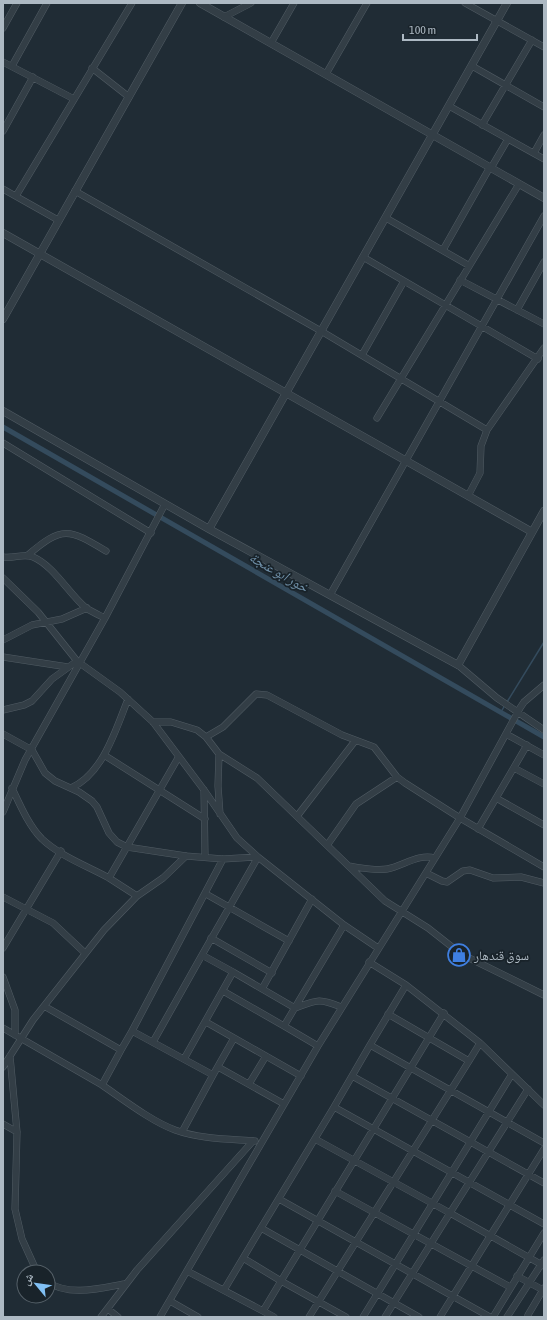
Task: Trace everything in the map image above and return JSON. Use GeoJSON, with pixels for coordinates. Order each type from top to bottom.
{"type":"FeatureCollection","features":[{"type":"Feature","properties":{"kind":"street"},"geometry":{"type":"LineString","coordinates":[[3,28],[5,19],[17,3]]}},
{"type":"Feature","properties":{"kind":"street"},"geometry":{"type":"LineString","coordinates":[[12,66],[47,3]]}},
{"type":"Feature","properties":{"kind":"street"},"geometry":{"type":"LineString","coordinates":[[16,196],[132,3]]}},
{"type":"Feature","properties":{"kind":"street"},"geometry":{"type":"LineString","coordinates":[[3,319],[39,253],[182,3]]}},
{"type":"Feature","properties":{"kind":"street"},"geometry":{"type":"LineString","coordinates":[[200,3],[544,198]]}},
{"type":"Feature","properties":{"kind":"street"},"geometry":{"type":"LineString","coordinates":[[224,16],[251,3]]}},
{"type":"Feature","properties":{"kind":"street"},"geometry":{"type":"LineString","coordinates":[[271,43],[294,3]]}},
{"type":"Feature","properties":{"kind":"street"},"geometry":{"type":"LineString","coordinates":[[326,74],[367,3]]}},
{"type":"Feature","properties":{"kind":"street"},"geometry":{"type":"LineString","coordinates":[[465,3],[544,47]]}},
{"type":"Feature","properties":{"kind":"street"},"geometry":{"type":"LineString","coordinates":[[209,529],[507,3]]}},
{"type":"Feature","properties":{"kind":"street"},"geometry":{"type":"LineString","coordinates":[[482,124],[532,40]]}},
{"type":"Feature","properties":{"kind":"street"},"geometry":{"type":"LineString","coordinates":[[3,62],[74,99]]}},
{"type":"Feature","properties":{"kind":"street"},"geometry":{"type":"LineString","coordinates":[[472,66],[544,107]]}},
{"type":"Feature","properties":{"kind":"street"},"geometry":{"type":"LineString","coordinates":[[92,68],[129,96]]}},
{"type":"Feature","properties":{"kind":"street"},"geometry":{"type":"LineString","coordinates":[[3,131],[33,77]]}},
{"type":"Feature","properties":{"kind":"street"},"geometry":{"type":"LineString","coordinates":[[449,106],[544,159]]}},
{"type":"Feature","properties":{"kind":"street"},"geometry":{"type":"LineString","coordinates":[[534,153],[544,135]]}},
{"type":"Feature","properties":{"kind":"street"},"geometry":{"type":"LineString","coordinates":[[443,250],[490,167],[508,139]]}},
{"type":"Feature","properties":{"kind":"street"},"geometry":{"type":"LineString","coordinates":[[377,418],[468,265],[519,184]]}},
{"type":"Feature","properties":{"kind":"street"},"geometry":{"type":"LineString","coordinates":[[3,189],[58,220]]}},
{"type":"Feature","properties":{"kind":"street"},"geometry":{"type":"LineString","coordinates":[[75,191],[440,400],[487,430]]}},
{"type":"Feature","properties":{"kind":"street"},"geometry":{"type":"LineString","coordinates":[[330,595],[544,216]]}},
{"type":"Feature","properties":{"kind":"street"},"geometry":{"type":"LineString","coordinates":[[386,218],[468,265]]}},
{"type":"Feature","properties":{"kind":"street"},"geometry":{"type":"LineString","coordinates":[[3,233],[287,392],[532,532]]}},
{"type":"Feature","properties":{"kind":"street"},"geometry":{"type":"LineString","coordinates":[[363,257],[538,359]]}},
{"type":"Feature","properties":{"kind":"street"},"geometry":{"type":"LineString","coordinates":[[517,310],[544,262]]}},
{"type":"Feature","properties":{"kind":"street"},"geometry":{"type":"LineString","coordinates":[[460,280],[544,324]]}},
{"type":"Feature","properties":{"kind":"street"},"geometry":{"type":"LineString","coordinates":[[362,355],[404,281]]}},
{"type":"Feature","properties":{"kind":"street"},"geometry":{"type":"LineString","coordinates":[[468,496],[480,473],[481,446],[487,430],[538,359],[544,348]]}},
{"type":"Feature","properties":{"kind":"street"},"geometry":{"type":"LineString","coordinates":[[3,411],[209,529],[458,665],[516,715],[544,730]]}},
{"type":"Feature","properties":{"kind":"street"},"geometry":{"type":"LineString","coordinates":[[3,443],[151,533]]}},
{"type":"Feature","properties":{"kind":"street"},"geometry":{"type":"LineString","coordinates":[[3,812],[12,788],[78,663],[105,618],[151,533],[165,504]]}},
{"type":"Feature","properties":{"kind":"street"},"geometry":{"type":"LineString","coordinates":[[458,665],[544,511]]}},
{"type":"Feature","properties":{"kind":"street"},"geometry":{"type":"LineString","coordinates":[[3,557],[10,558],[28,555],[43,542],[58,534],[69,533],[79,535],[106,551]]}},
{"type":"Feature","properties":{"kind":"street"},"geometry":{"type":"LineString","coordinates":[[28,555],[41,562],[87,608],[105,618]]}},
{"type":"Feature","properties":{"kind":"street"},"geometry":{"type":"LineString","coordinates":[[3,578],[38,612],[78,663],[128,699],[153,722],[178,758],[204,790],[220,816],[237,838],[258,857],[344,925],[378,948]]}},
{"type":"Feature","properties":{"kind":"street"},"geometry":{"type":"LineString","coordinates":[[3,640],[32,625],[67,618],[87,608]]}},
{"type":"Feature","properties":{"kind":"street"},"geometry":{"type":"LineString","coordinates":[[3,657],[68,667]]}},
{"type":"Feature","properties":{"kind":"street"},"geometry":{"type":"LineString","coordinates":[[3,710],[32,702],[52,679],[68,667],[78,663]]}},
{"type":"Feature","properties":{"kind":"street"},"geometry":{"type":"LineString","coordinates":[[160,1317],[341,1007],[460,818],[516,715],[524,702],[541,691],[544,686]]}},
{"type":"Feature","properties":{"kind":"street"},"geometry":{"type":"LineString","coordinates":[[206,737],[223,727],[251,698],[259,693],[267,695],[316,723],[355,741],[374,746],[397,777],[460,818],[544,867]]}},
{"type":"Feature","properties":{"kind":"street"},"geometry":{"type":"LineString","coordinates":[[70,788],[85,778],[104,755],[128,699]]}},
{"type":"Feature","properties":{"kind":"street"},"geometry":{"type":"LineString","coordinates":[[153,722],[163,721],[183,725],[197,730],[206,737],[219,754],[257,778],[298,814],[385,901],[428,928],[461,954],[544,995]]}},
{"type":"Feature","properties":{"kind":"street"},"geometry":{"type":"LineString","coordinates":[[3,734],[32,750],[46,773],[55,781],[92,800],[97,807],[109,833],[117,842],[127,847],[205,858],[223,859],[258,857]]}},
{"type":"Feature","properties":{"kind":"street"},"geometry":{"type":"LineString","coordinates":[[506,734],[544,755]]}},
{"type":"Feature","properties":{"kind":"street"},"geometry":{"type":"LineString","coordinates":[[298,814],[355,741]]}},
{"type":"Feature","properties":{"kind":"street"},"geometry":{"type":"LineString","coordinates":[[478,829],[527,745]]}},
{"type":"Feature","properties":{"kind":"street"},"geometry":{"type":"LineString","coordinates":[[219,754],[218,786],[220,816]]}},
{"type":"Feature","properties":{"kind":"street"},"geometry":{"type":"LineString","coordinates":[[104,755],[205,819]]}},
{"type":"Feature","properties":{"kind":"street"},"geometry":{"type":"LineString","coordinates":[[109,878],[161,791],[178,758]]}},
{"type":"Feature","properties":{"kind":"street"},"geometry":{"type":"LineString","coordinates":[[514,768],[544,784]]}},
{"type":"Feature","properties":{"kind":"street"},"geometry":{"type":"LineString","coordinates":[[328,844],[356,804],[397,777]]}},
{"type":"Feature","properties":{"kind":"street"},"geometry":{"type":"LineString","coordinates":[[12,788],[35,830],[45,841],[137,896]]}},
{"type":"Feature","properties":{"kind":"street"},"geometry":{"type":"LineString","coordinates":[[204,790],[205,858]]}},
{"type":"Feature","properties":{"kind":"street"},"geometry":{"type":"LineString","coordinates":[[496,798],[544,825]]}},
{"type":"Feature","properties":{"kind":"street"},"geometry":{"type":"LineString","coordinates":[[3,948],[28,909],[61,851]]}},
{"type":"Feature","properties":{"kind":"street"},"geometry":{"type":"LineString","coordinates":[[3,1067],[10,1055],[17,1037],[44,1006],[85,953],[137,896],[163,878],[186,856]]}},
{"type":"Feature","properties":{"kind":"street"},"geometry":{"type":"LineString","coordinates":[[349,866],[380,870],[404,864],[424,856],[435,858]]}},
{"type":"Feature","properties":{"kind":"street"},"geometry":{"type":"LineString","coordinates":[[153,1042],[258,857]]}},
{"type":"Feature","properties":{"kind":"street"},"geometry":{"type":"LineString","coordinates":[[102,1085],[206,894],[223,859]]}},
{"type":"Feature","properties":{"kind":"street"},"geometry":{"type":"LineString","coordinates":[[426,873],[447,882],[464,871],[470,870],[493,878],[521,876],[544,883]]}},
{"type":"Feature","properties":{"kind":"street"},"geometry":{"type":"LineString","coordinates":[[206,894],[289,941]]}},
{"type":"Feature","properties":{"kind":"street"},"geometry":{"type":"LineString","coordinates":[[3,897],[58,926],[85,953]]}},
{"type":"Feature","properties":{"kind":"street"},"geometry":{"type":"LineString","coordinates":[[262,989],[312,899]]}},
{"type":"Feature","properties":{"kind":"street"},"geometry":{"type":"LineString","coordinates":[[284,1026],[344,925]]}},
{"type":"Feature","properties":{"kind":"street"},"geometry":{"type":"LineString","coordinates":[[211,938],[272,973]]}},
{"type":"Feature","properties":{"kind":"street"},"geometry":{"type":"LineString","coordinates":[[202,955],[295,1008],[318,1000],[327,1001],[341,1007]]}},
{"type":"Feature","properties":{"kind":"street"},"geometry":{"type":"LineString","coordinates":[[369,962],[406,984],[444,1013],[480,1043],[544,1105]]}},
{"type":"Feature","properties":{"kind":"street"},"geometry":{"type":"LineString","coordinates":[[184,1059],[233,972]]}},
{"type":"Feature","properties":{"kind":"street"},"geometry":{"type":"LineString","coordinates":[[3,977],[15,1010],[17,1037]]}},
{"type":"Feature","properties":{"kind":"street"},"geometry":{"type":"LineString","coordinates":[[224,1290],[406,984]]}},
{"type":"Feature","properties":{"kind":"street"},"geometry":{"type":"LineString","coordinates":[[222,991],[318,1046]]}},
{"type":"Feature","properties":{"kind":"street"},"geometry":{"type":"LineString","coordinates":[[44,1006],[121,1050]]}},
{"type":"Feature","properties":{"kind":"street"},"geometry":{"type":"LineString","coordinates":[[263,1311],[444,1013]]}},
{"type":"Feature","properties":{"kind":"street"},"geometry":{"type":"LineString","coordinates":[[388,1014],[469,1061]]}},
{"type":"Feature","properties":{"kind":"street"},"geometry":{"type":"LineString","coordinates":[[206,1022],[301,1076]]}},
{"type":"Feature","properties":{"kind":"street"},"geometry":{"type":"LineString","coordinates":[[3,1028],[102,1085],[166,1126],[182,1132],[197,1135],[262,1141]]}},
{"type":"Feature","properties":{"kind":"street"},"geometry":{"type":"LineString","coordinates":[[132,1031],[213,1075]]}},
{"type":"Feature","properties":{"kind":"street"},"geometry":{"type":"LineString","coordinates":[[182,1132],[234,1038]]}},
{"type":"Feature","properties":{"kind":"street"},"geometry":{"type":"LineString","coordinates":[[309,1317],[480,1043]]}},
{"type":"Feature","properties":{"kind":"street"},"geometry":{"type":"LineString","coordinates":[[370,1045],[544,1143]]}},
{"type":"Feature","properties":{"kind":"street"},"geometry":{"type":"LineString","coordinates":[[10,1055],[17,1132],[14,1209],[22,1239],[33,1264]]}},
{"type":"Feature","properties":{"kind":"street"},"geometry":{"type":"LineString","coordinates":[[249,1084],[266,1056]]}},
{"type":"Feature","properties":{"kind":"street"},"geometry":{"type":"LineString","coordinates":[[218,1067],[284,1104]]}},
{"type":"Feature","properties":{"kind":"street"},"geometry":{"type":"LineString","coordinates":[[363,1317],[512,1074]]}},
{"type":"Feature","properties":{"kind":"street"},"geometry":{"type":"LineString","coordinates":[[352,1076],[544,1183]]}},
{"type":"Feature","properties":{"kind":"street"},"geometry":{"type":"LineString","coordinates":[[386,1317],[528,1089]]}},
{"type":"Feature","properties":{"kind":"street"},"geometry":{"type":"LineString","coordinates":[[334,1107],[544,1224]]}},
{"type":"Feature","properties":{"kind":"street"},"geometry":{"type":"LineString","coordinates":[[3,1124],[17,1132]]}},
{"type":"Feature","properties":{"kind":"street"},"geometry":{"type":"LineString","coordinates":[[315,1139],[450,1212],[529,1258],[543,1263],[507,1317]]}},
{"type":"Feature","properties":{"kind":"street"},"geometry":{"type":"LineString","coordinates":[[101,1317],[124,1284],[253,1141]]}},
{"type":"Feature","properties":{"kind":"street"},"geometry":{"type":"LineString","coordinates":[[440,1317],[508,1204],[544,1148]]}},
{"type":"Feature","properties":{"kind":"street"},"geometry":{"type":"LineString","coordinates":[[335,1191],[510,1287]]}},
{"type":"Feature","properties":{"kind":"street"},"geometry":{"type":"LineString","coordinates":[[279,1199],[491,1317],[544,1233]]}},
{"type":"Feature","properties":{"kind":"street"},"geometry":{"type":"LineString","coordinates":[[261,1228],[418,1317]]}},
{"type":"Feature","properties":{"kind":"street"},"geometry":{"type":"LineString","coordinates":[[243,1258],[346,1317]]}},
{"type":"Feature","properties":{"kind":"street"},"geometry":{"type":"LineString","coordinates":[[187,1271],[274,1317]]}},
{"type":"Feature","properties":{"kind":"street"},"geometry":{"type":"LineString","coordinates":[[517,1276],[543,1289],[529,1316]]}},
{"type":"Feature","properties":{"kind":"street"},"geometry":{"type":"LineString","coordinates":[[56,1285],[80,1291],[124,1284]]}},
{"type":"Feature","properties":{"kind":"street"},"geometry":{"type":"LineString","coordinates":[[170,1301],[198,1317]]}},
{"type":"Feature","properties":{"kind":"street"},"geometry":{"type":"LineString","coordinates":[[108,1309],[118,1317]]}},
{"type":"Feature","properties":{"kind":"waterway","name":"خور ابو عنجة"},"geometry":{"type":"LineString","coordinates":[[3,427],[544,737]]}},
{"type":"Feature","properties":{"kind":"waterway"},"geometry":{"type":"LineString","coordinates":[[507,702],[544,642]]}},
{"type":"Feature","properties":{"kind":"waterway"},"geometry":{"type":"LineString","coordinates":[[501,712],[505,705]]}},
{"type":"Feature","properties":{"kind":"place","name":"سوق قندهار"},"geometry":{"type":"Point","coordinates":[459,955]}}]}
